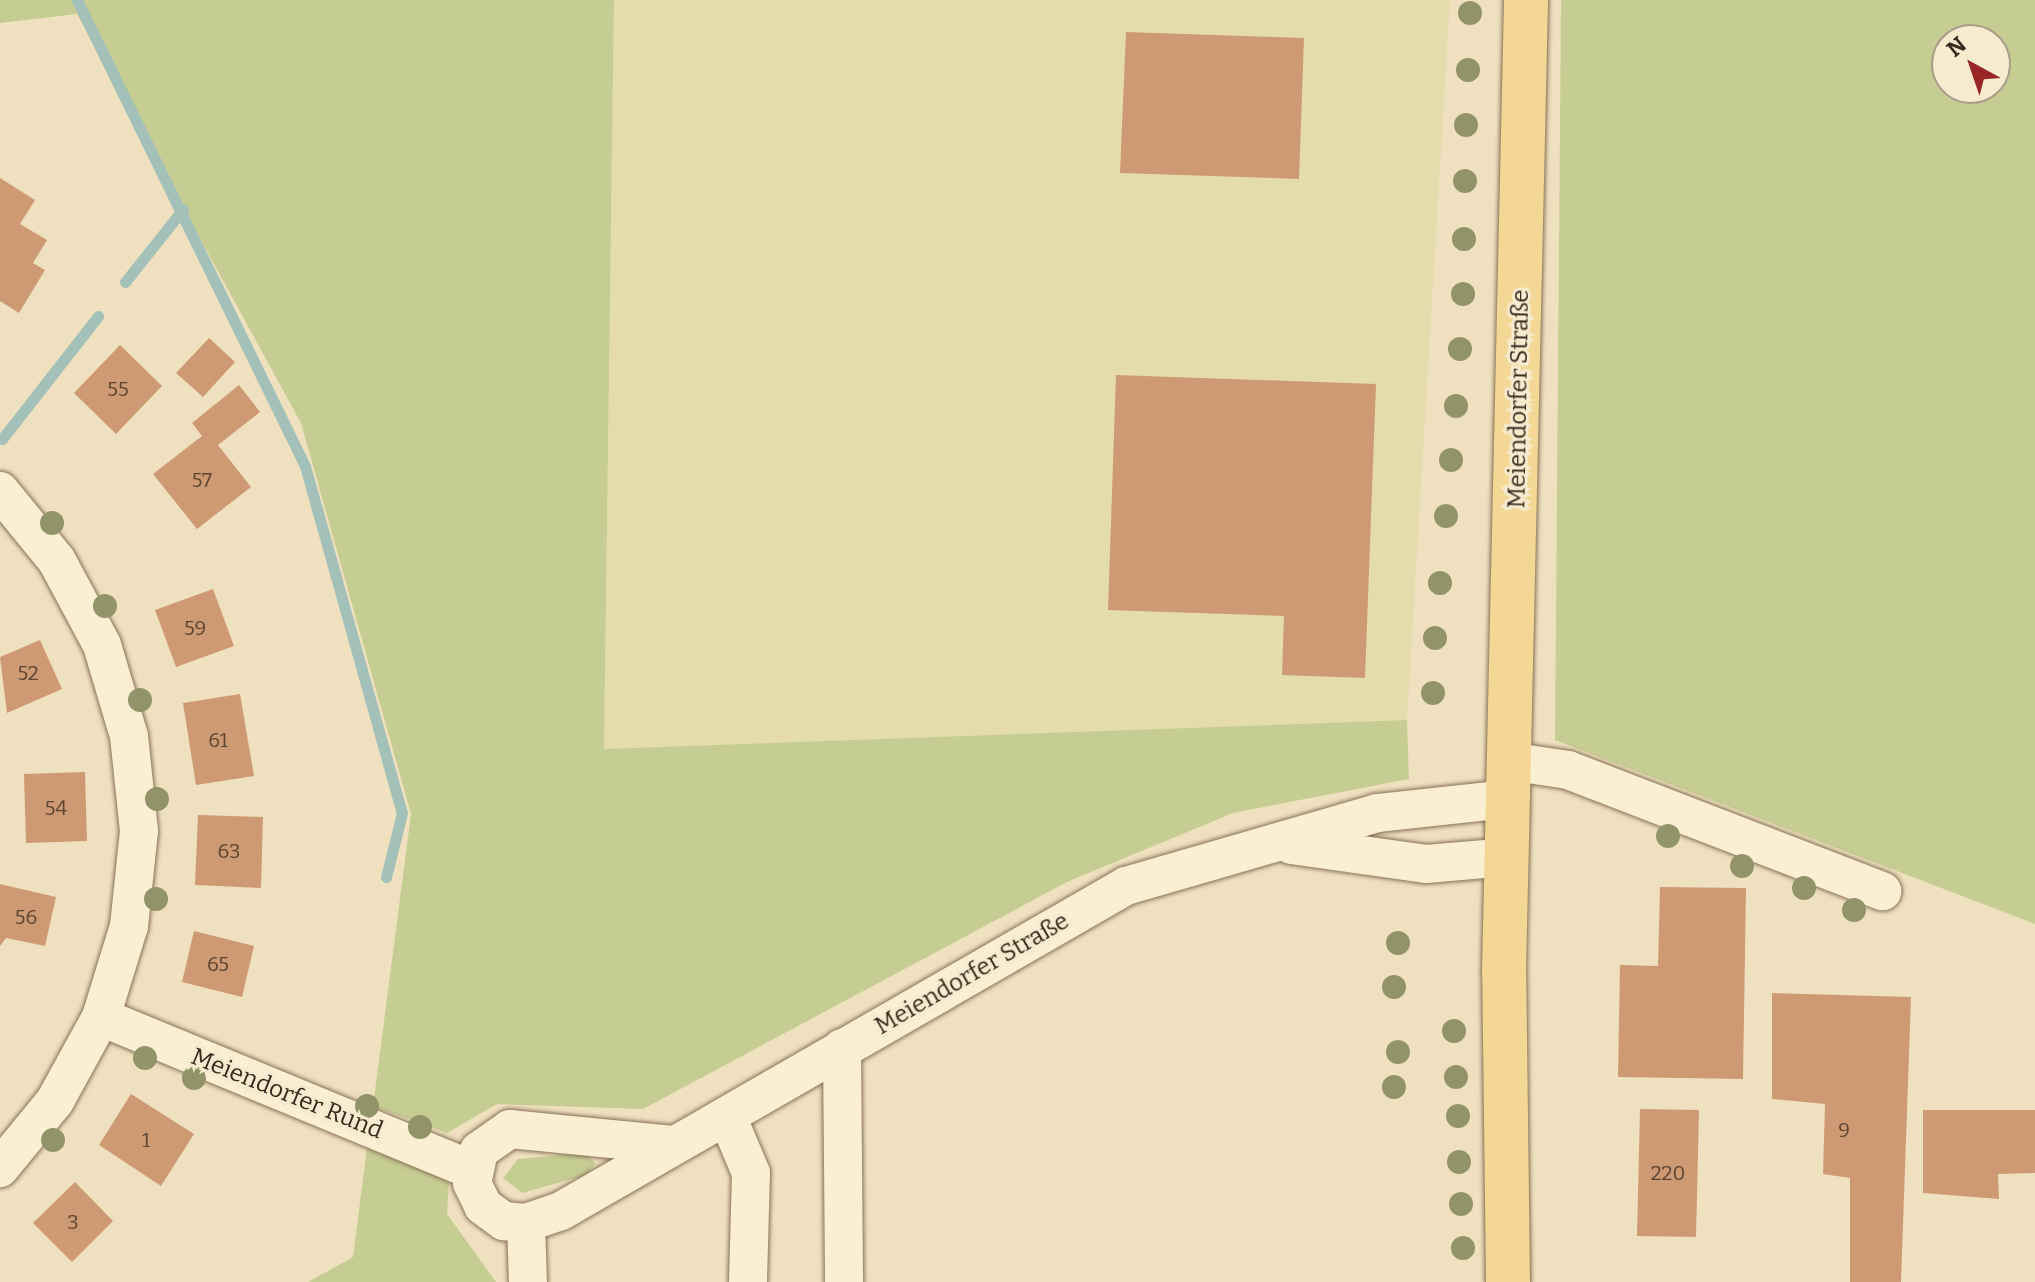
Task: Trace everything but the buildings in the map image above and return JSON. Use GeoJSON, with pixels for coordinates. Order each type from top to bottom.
{"type":"FeatureCollection","features":[{"type":"Feature","properties":{"kind":"main road","name":"Meiendorfer Straße"},"geometry":{"type":"LineString","coordinates":[[1508,1282],[1508,780],[1526,0]]}},
{"type":"Feature","properties":{"kind":"street"},"geometry":{"type":"LineString","coordinates":[[0,491],[48,548],[89,616],[129,736],[138,800],[135,895],[101,1017],[55,1101],[0,1168]]}},
{"type":"Feature","properties":{"kind":"street"},"geometry":{"type":"LineString","coordinates":[[1508,780],[1568,770],[1882,891]]}},
{"type":"Feature","properties":{"kind":"street","name":"Meiendorfer Straße"},"geometry":{"type":"LineString","coordinates":[[526,1223],[561,1211],[1126,886],[1288,845],[1508,780]]}},
{"type":"Feature","properties":{"kind":"street","name":"Meiendorfer Straße"},"geometry":{"type":"LineString","coordinates":[[1288,845],[1426,864],[1507,857]]}},
{"type":"Feature","properties":{"kind":"street","name":"Meiendorfer Rund"},"geometry":{"type":"LineString","coordinates":[[101,1017],[472,1170]]}},
{"type":"Feature","properties":{"kind":"street"},"geometry":{"type":"LineString","coordinates":[[842,1048],[844,1282]]}},
{"type":"Feature","properties":{"kind":"street"},"geometry":{"type":"LineString","coordinates":[[727,1116],[751,1173],[748,1282]]}},
{"type":"Feature","properties":{"kind":"street"},"geometry":{"type":"LineString","coordinates":[[528,1282],[526,1223],[504,1221],[483,1206],[472,1170],[487,1141],[510,1129],[673,1145]]}},
{"type":"Feature","properties":{"kind":"shaded area"},"geometry":{"type":"Polygon","coordinates":[[[614,0],[1450,0],[1407,720],[604,749],[614,0]]]}},
{"type":"Feature","properties":{"kind":"green space"},"geometry":{"type":"Polygon","coordinates":[[[0,0],[614,0],[604,749],[1407,720],[1409,779],[1233,813],[1067,882],[643,1109],[497,1104],[447,1133],[373,1106],[411,814],[301,423],[77,14],[0,23],[0,0]]]}},
{"type":"Feature","properties":{"kind":"green space"},"geometry":{"type":"Polygon","coordinates":[[[1561,0],[2035,0],[2035,924],[1555,740],[1561,0]]]}},
{"type":"Feature","properties":{"kind":"green space"},"geometry":{"type":"Polygon","coordinates":[[[367,1148],[449,1181],[447,1214],[496,1282],[308,1282],[353,1257],[367,1148]]]}},
{"type":"Feature","properties":{"kind":"green space"},"geometry":{"type":"Polygon","coordinates":[[[584,1153],[596,1163],[586,1175],[522,1193],[503,1178],[518,1159],[584,1153]]]}},
{"type":"Feature","properties":{"kind":"waterway"},"geometry":{"type":"LineString","coordinates":[[77,0],[305,466],[402,813],[386,877]]}},
{"type":"Feature","properties":{"kind":"waterway"},"geometry":{"type":"LineString","coordinates":[[125,282],[183,209]]}},
{"type":"Feature","properties":{"kind":"waterway"},"geometry":{"type":"LineString","coordinates":[[2,439],[98,316]]}}]}
